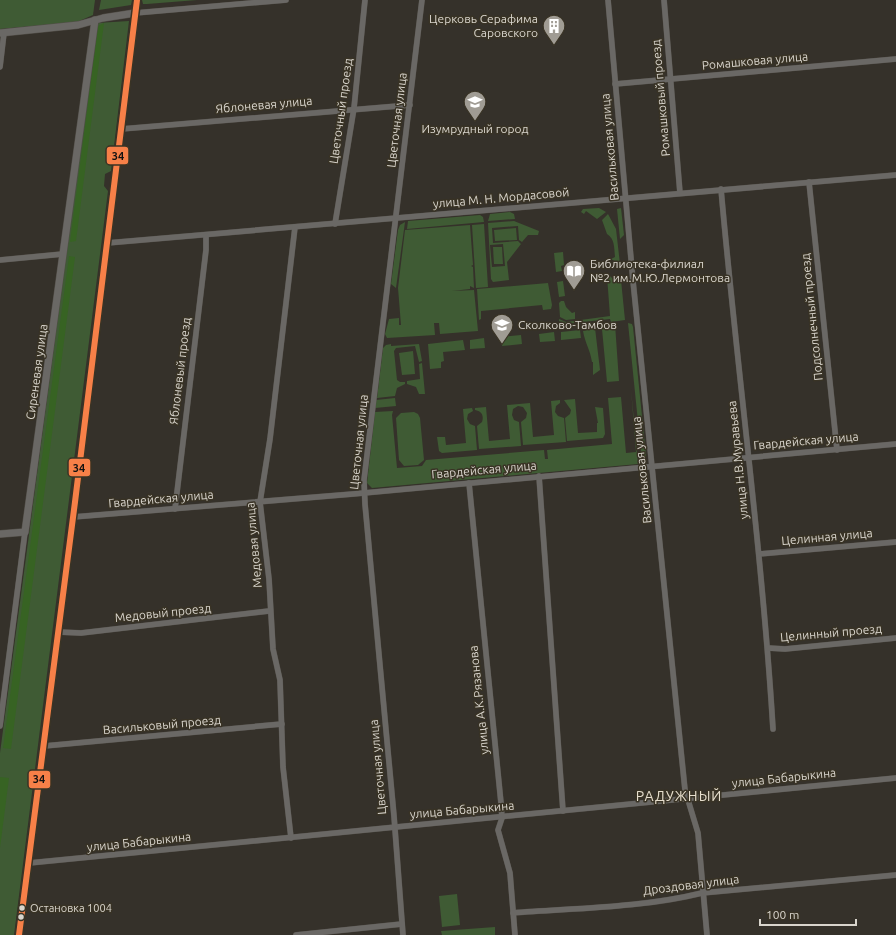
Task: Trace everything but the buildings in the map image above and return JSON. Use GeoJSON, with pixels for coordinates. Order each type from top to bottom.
{"type":"FeatureCollection","features":[{"type":"Feature","properties":{"kind":"street"},"geometry":{"type":"LineString","coordinates":[[19,935],[73,517],[137,0]]}},
{"type":"Feature","properties":{"kind":"street"},"geometry":{"type":"LineString","coordinates":[[0,67],[2,33],[78,25],[95,20],[135,13],[286,0]]}},
{"type":"Feature","properties":{"kind":"street","name":"Цветочный проезд"},"geometry":{"type":"LineString","coordinates":[[335,224],[354,108],[365,0]]}},
{"type":"Feature","properties":{"kind":"street","name":"Цветочная улица"},"geometry":{"type":"LineString","coordinates":[[403,935],[395,827],[364,493],[422,0]]}},
{"type":"Feature","properties":{"kind":"street","name":"Васильковая улица"},"geometry":{"type":"LineString","coordinates":[[608,0],[625,198],[686,798],[698,833],[702,892],[707,935]]}},
{"type":"Feature","properties":{"kind":"street","name":"Ромашковый проезд"},"geometry":{"type":"LineString","coordinates":[[664,0],[680,193]]}},
{"type":"Feature","properties":{"kind":"street","name":"Сиреневая улица"},"geometry":{"type":"LineString","coordinates":[[0,726],[95,20]]}},
{"type":"Feature","properties":{"kind":"street","name":"Ромашковая улица"},"geometry":{"type":"LineString","coordinates":[[615,84],[896,59]]}},
{"type":"Feature","properties":{"kind":"street","name":"Яблоневая улица"},"geometry":{"type":"LineString","coordinates":[[121,129],[410,104]]}},
{"type":"Feature","properties":{"kind":"street","name":"улица М. Н. Мордасовой"},"geometry":{"type":"LineString","coordinates":[[107,243],[206,236],[896,175]]}},
{"type":"Feature","properties":{"kind":"street","name":"Подсолнечный проезд"},"geometry":{"type":"LineString","coordinates":[[809,182],[837,450]]}},
{"type":"Feature","properties":{"kind":"street","name":"улица Н.В.Муравьева"},"geometry":{"type":"LineString","coordinates":[[720,190],[759,554],[768,648],[773,729]]}},
{"type":"Feature","properties":{"kind":"street","name":"Медовая улица"},"geometry":{"type":"LineString","coordinates":[[291,838],[284,767],[280,680],[273,649],[269,611],[269,579],[260,502],[270,439],[296,228]]}},
{"type":"Feature","properties":{"kind":"street","name":"Яблоневый проезд"},"geometry":{"type":"LineString","coordinates":[[175,509],[206,250],[206,236]]}},
{"type":"Feature","properties":{"kind":"street"},"geometry":{"type":"LineString","coordinates":[[0,260],[63,254]]}},
{"type":"Feature","properties":{"kind":"street","name":"Гвардейская улица"},"geometry":{"type":"LineString","coordinates":[[73,517],[364,493],[896,444]]}},
{"type":"Feature","properties":{"kind":"street"},"geometry":{"type":"LineString","coordinates":[[540,476],[563,811]]}},
{"type":"Feature","properties":{"kind":"street","name":"улица А.К.Рязанова"},"geometry":{"type":"LineString","coordinates":[[469,483],[502,818],[498,830],[510,873],[515,935]]}},
{"type":"Feature","properties":{"kind":"street"},"geometry":{"type":"LineString","coordinates":[[0,534],[25,532]]}},
{"type":"Feature","properties":{"kind":"street","name":"Целинная улица"},"geometry":{"type":"LineString","coordinates":[[759,554],[896,542]]}},
{"type":"Feature","properties":{"kind":"street","name":"Медовый проезд"},"geometry":{"type":"LineString","coordinates":[[58,632],[81,633],[269,611]]}},
{"type":"Feature","properties":{"kind":"street","name":"Целинный проезд"},"geometry":{"type":"LineString","coordinates":[[768,648],[785,649],[896,638]]}},
{"type":"Feature","properties":{"kind":"street","name":"Васильковый проезд"},"geometry":{"type":"LineString","coordinates":[[44,746],[282,724]]}},
{"type":"Feature","properties":{"kind":"street","name":"улица Бабарыкина"},"geometry":{"type":"LineString","coordinates":[[29,863],[502,818],[686,798],[896,778]]}},
{"type":"Feature","properties":{"kind":"street","name":"Дроздовая улица"},"geometry":{"type":"LineString","coordinates":[[513,913],[645,903],[677,899],[702,892],[896,875]]}},
{"type":"Feature","properties":{"kind":"street"},"geometry":{"type":"LineString","coordinates":[[296,935],[402,924]]}},
{"type":"Feature","properties":{"kind":"green space"},"geometry":{"type":"Polygon","coordinates":[[[0,0],[95,0],[93,15],[77,22],[0,29],[0,0]]]}},
{"type":"Feature","properties":{"kind":"green space"},"geometry":{"type":"Polygon","coordinates":[[[101,0],[132,0],[131,5],[99,10],[101,0]]]}},
{"type":"Feature","properties":{"kind":"green space"},"geometry":{"type":"Polygon","coordinates":[[[142,0],[197,0],[143,4],[142,0]]]}},
{"type":"Feature","properties":{"kind":"green space"},"geometry":{"type":"Polygon","coordinates":[[[129,21],[111,171],[105,174],[104,186],[108,191],[14,935],[0,935],[0,753],[97,23],[129,21]]]}},
{"type":"Feature","properties":{"kind":"green space"},"geometry":{"type":"Polygon","coordinates":[[[104,23],[76,241],[70,242],[98,26],[104,23]]]}},
{"type":"Feature","properties":{"kind":"green space"},"geometry":{"type":"Polygon","coordinates":[[[599,208],[606,212],[597,219],[586,211],[584,214],[581,212],[583,209],[599,208]]]}},
{"type":"Feature","properties":{"kind":"green space"},"geometry":{"type":"Polygon","coordinates":[[[621,208],[624,235],[620,239],[617,209],[621,208]]]}},
{"type":"Feature","properties":{"kind":"green space"},"geometry":{"type":"Polygon","coordinates":[[[510,212],[514,214],[515,219],[488,221],[490,214],[510,212]]]}},
{"type":"Feature","properties":{"kind":"green space"},"geometry":{"type":"Polygon","coordinates":[[[608,214],[616,229],[620,264],[611,259],[615,257],[614,244],[610,236],[607,234],[602,220],[608,214]]]}},
{"type":"Feature","properties":{"kind":"green space"},"geometry":{"type":"Polygon","coordinates":[[[480,215],[483,217],[484,222],[407,229],[408,221],[480,215]]]}},
{"type":"Feature","properties":{"kind":"green space"},"geometry":{"type":"Polygon","coordinates":[[[514,221],[539,231],[538,235],[528,235],[522,242],[519,240],[518,226],[492,228],[493,243],[518,241],[521,244],[507,262],[509,280],[493,282],[491,279],[488,223],[514,221]],[[503,244],[490,245],[492,267],[505,266],[503,244]]]}},
{"type":"Feature","properties":{"kind":"green space"},"geometry":{"type":"Polygon","coordinates":[[[405,222],[396,288],[391,284],[398,230],[400,225],[405,222]]]}},
{"type":"Feature","properties":{"kind":"green space"},"geometry":{"type":"Polygon","coordinates":[[[484,224],[488,287],[476,288],[472,225],[484,224]]]}},
{"type":"Feature","properties":{"kind":"green space"},"geometry":{"type":"Polygon","coordinates":[[[470,225],[473,265],[471,266],[473,267],[474,288],[470,286],[470,289],[452,291],[474,290],[478,331],[440,334],[439,323],[434,323],[435,335],[387,338],[385,334],[389,319],[399,318],[399,325],[401,325],[398,288],[405,230],[470,225]]]}},
{"type":"Feature","properties":{"kind":"green space"},"geometry":{"type":"Polygon","coordinates":[[[516,228],[517,240],[495,241],[494,230],[516,228]]]}},
{"type":"Feature","properties":{"kind":"green space"},"geometry":{"type":"Polygon","coordinates":[[[493,247],[502,247],[503,264],[494,264],[493,247]]]}},
{"type":"Feature","properties":{"kind":"green space"},"geometry":{"type":"Polygon","coordinates":[[[563,252],[564,265],[561,266],[562,271],[556,272],[554,253],[563,252]]]}},
{"type":"Feature","properties":{"kind":"green space"},"geometry":{"type":"Polygon","coordinates":[[[69,256],[75,257],[11,749],[3,748],[69,256]]]}},
{"type":"Feature","properties":{"kind":"green space"},"geometry":{"type":"Polygon","coordinates":[[[607,276],[610,276],[617,283],[621,280],[625,320],[611,322],[610,319],[565,324],[559,321],[559,319],[566,322],[610,316],[607,276]]]}},
{"type":"Feature","properties":{"kind":"green space"},"geometry":{"type":"Polygon","coordinates":[[[563,281],[565,296],[559,297],[557,282],[563,281]]]}},
{"type":"Feature","properties":{"kind":"green space"},"geometry":{"type":"Polygon","coordinates":[[[548,283],[552,305],[551,309],[543,310],[542,305],[481,311],[481,319],[479,320],[477,289],[548,283]]]}},
{"type":"Feature","properties":{"kind":"green space"},"geometry":{"type":"Polygon","coordinates":[[[564,301],[566,307],[572,313],[575,312],[575,319],[566,320],[560,317],[559,303],[564,301]]]}},
{"type":"Feature","properties":{"kind":"green space"},"geometry":{"type":"Polygon","coordinates":[[[628,323],[632,324],[633,327],[646,456],[642,462],[628,323]]]}},
{"type":"Feature","properties":{"kind":"green space"},"geometry":{"type":"Polygon","coordinates":[[[615,324],[619,381],[607,382],[602,329],[611,327],[611,325],[615,324]]]}},
{"type":"Feature","properties":{"kind":"green space"},"geometry":{"type":"Polygon","coordinates":[[[595,328],[600,370],[593,375],[593,362],[583,331],[595,328]]]}},
{"type":"Feature","properties":{"kind":"green space"},"geometry":{"type":"Polygon","coordinates":[[[580,330],[581,338],[561,340],[561,332],[580,330]]]}},
{"type":"Feature","properties":{"kind":"green space"},"geometry":{"type":"Polygon","coordinates":[[[554,332],[555,341],[540,342],[539,334],[554,332]]]}},
{"type":"Feature","properties":{"kind":"green space"},"geometry":{"type":"Polygon","coordinates":[[[521,335],[522,344],[502,346],[501,337],[521,335]]]}},
{"type":"Feature","properties":{"kind":"green space"},"geometry":{"type":"Polygon","coordinates":[[[484,338],[485,348],[470,349],[470,340],[484,338]]]}},
{"type":"Feature","properties":{"kind":"green space"},"geometry":{"type":"Polygon","coordinates":[[[463,340],[465,350],[443,352],[444,361],[441,362],[441,368],[430,369],[428,344],[463,340]]]}},
{"type":"Feature","properties":{"kind":"green space"},"geometry":{"type":"Polygon","coordinates":[[[391,344],[391,346],[419,344],[422,361],[419,362],[415,346],[396,348],[394,351],[397,380],[400,382],[405,382],[405,384],[397,388],[395,396],[377,398],[383,348],[386,345],[391,344]]]}},
{"type":"Feature","properties":{"kind":"green space"},"geometry":{"type":"Polygon","coordinates":[[[413,351],[415,374],[402,375],[399,353],[413,351]]]}},
{"type":"Feature","properties":{"kind":"green space"},"geometry":{"type":"Polygon","coordinates":[[[422,363],[425,394],[419,394],[416,387],[407,384],[407,381],[420,379],[419,364],[422,363]]]}},
{"type":"Feature","properties":{"kind":"green space"},"geometry":{"type":"Polygon","coordinates":[[[631,389],[638,464],[372,488],[367,483],[375,412],[393,411],[392,415],[397,468],[422,466],[426,460],[544,450],[545,459],[548,459],[547,450],[612,444],[608,398],[621,397],[626,453],[636,452],[631,389]]]}},
{"type":"Feature","properties":{"kind":"green space"},"geometry":{"type":"Polygon","coordinates":[[[395,398],[396,406],[375,408],[376,400],[395,398]]]}},
{"type":"Feature","properties":{"kind":"green space"},"geometry":{"type":"Polygon","coordinates":[[[575,399],[578,433],[597,432],[598,423],[595,407],[603,408],[605,434],[603,438],[567,441],[565,418],[570,414],[571,410],[564,400],[575,399]]]}},
{"type":"Feature","properties":{"kind":"green space"},"geometry":{"type":"Polygon","coordinates":[[[560,400],[560,403],[556,406],[555,412],[558,416],[564,418],[566,442],[523,445],[521,422],[526,418],[527,413],[523,407],[518,406],[513,409],[512,415],[514,420],[519,422],[521,446],[479,449],[477,426],[482,422],[483,418],[482,414],[475,410],[475,408],[486,407],[489,441],[510,439],[507,405],[530,403],[533,437],[554,435],[551,401],[560,400]]]}},
{"type":"Feature","properties":{"kind":"green space"},"geometry":{"type":"Polygon","coordinates":[[[472,408],[473,411],[468,414],[467,419],[470,424],[475,426],[477,450],[442,453],[439,451],[437,437],[445,437],[446,445],[466,443],[463,409],[472,408]]]}},
{"type":"Feature","properties":{"kind":"green space"},"geometry":{"type":"Polygon","coordinates":[[[414,412],[418,414],[420,418],[424,460],[418,465],[404,466],[399,460],[396,418],[401,413],[414,412]]]}},
{"type":"Feature","properties":{"kind":"green space"},"geometry":{"type":"Polygon","coordinates":[[[0,777],[9,778],[0,848],[0,777]]]}},
{"type":"Feature","properties":{"kind":"green space"},"geometry":{"type":"Polygon","coordinates":[[[457,894],[460,925],[442,927],[439,896],[457,894]]]}},
{"type":"Feature","properties":{"kind":"green space"},"geometry":{"type":"Polygon","coordinates":[[[495,927],[495,935],[442,935],[441,931],[495,927]]]}},
{"type":"Feature","properties":{"kind":"transit line","name":"34"},"geometry":{"type":"LineString","coordinates":[[19,935],[75,502],[137,0]]}},
{"type":"Feature","properties":{"kind":"place","name":"Церковь Серафима Саровского"},"geometry":{"type":"Point","coordinates":[554,46]}},
{"type":"Feature","properties":{"kind":"place","name":"Изумрудный город"},"geometry":{"type":"Point","coordinates":[475,122]}},
{"type":"Feature","properties":{"kind":"place","name":"Библиотека-филиал №2 им.М.Ю.Лермонтова"},"geometry":{"type":"Point","coordinates":[574,290]}},
{"type":"Feature","properties":{"kind":"place","name":"Сколково-Тамбов"},"geometry":{"type":"Point","coordinates":[502,344]}},
{"type":"Feature","properties":{"kind":"place","name":"Остановка 1004"},"geometry":{"type":"Point","coordinates":[22,908]}},
{"type":"Feature","properties":{"kind":"district","name":"РАДУЖНЫЙ"},"geometry":{"type":"Point","coordinates":[679,796]}}]}
